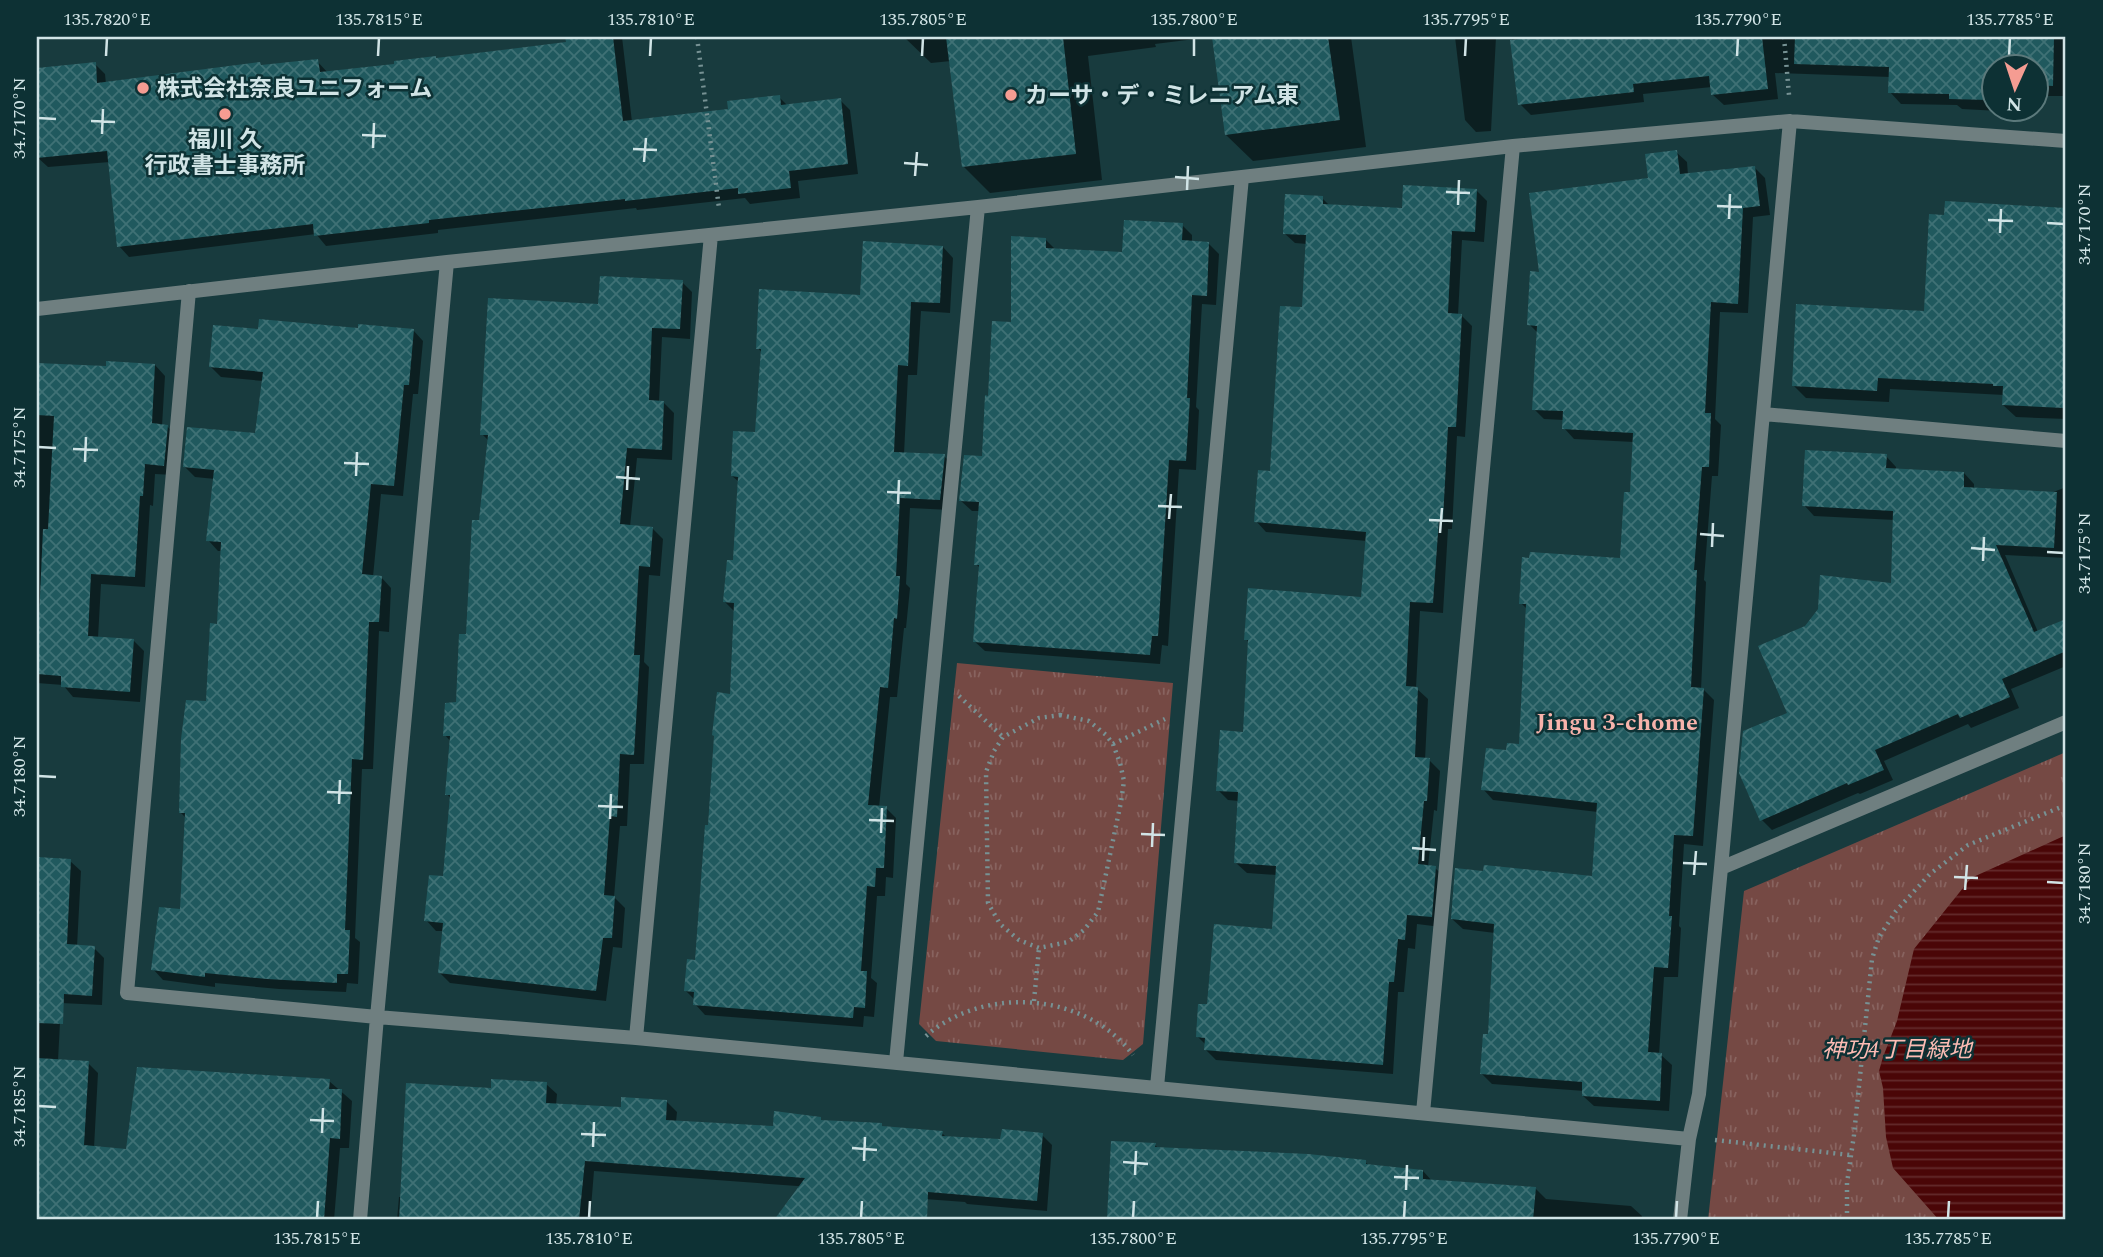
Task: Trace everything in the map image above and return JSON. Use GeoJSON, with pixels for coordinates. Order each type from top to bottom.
{"type":"FeatureCollection","features":[{"type":"Feature","properties":{"kind":"street"},"geometry":{"type":"LineString","coordinates":[[1680,1220],[1689,1139],[1699,1094],[1790,121]]}},
{"type":"Feature","properties":{"kind":"street"},"geometry":{"type":"LineString","coordinates":[[37,309],[1513,146],[1790,121],[2066,141]]}},
{"type":"Feature","properties":{"kind":"street"},"geometry":{"type":"LineString","coordinates":[[1423,1113],[1513,146]]}},
{"type":"Feature","properties":{"kind":"street"},"geometry":{"type":"LineString","coordinates":[[1157,1087],[1242,177]]}},
{"type":"Feature","properties":{"kind":"street"},"geometry":{"type":"LineString","coordinates":[[896,1062],[978,207]]}},
{"type":"Feature","properties":{"kind":"street"},"geometry":{"type":"LineString","coordinates":[[636,1038],[711,236]]}},
{"type":"Feature","properties":{"kind":"street"},"geometry":{"type":"LineString","coordinates":[[360,1220],[447,262]]}},
{"type":"Feature","properties":{"kind":"street"},"geometry":{"type":"LineString","coordinates":[[189,291],[127,993],[896,1062],[1689,1139]]}},
{"type":"Feature","properties":{"kind":"street"},"geometry":{"type":"LineString","coordinates":[[1763,414],[2066,441]]}},
{"type":"Feature","properties":{"kind":"street"},"geometry":{"type":"LineString","coordinates":[[1721,868],[2066,722]]}},
{"type":"Feature","properties":{"kind":"path"},"geometry":{"type":"LineString","coordinates":[[697,37],[719,213],[711,236]]}},
{"type":"Feature","properties":{"kind":"path"},"geometry":{"type":"LineString","coordinates":[[1784,37],[1790,121]]}},
{"type":"Feature","properties":{"kind":"path"},"geometry":{"type":"LineString","coordinates":[[933,676],[1003,737]]}},
{"type":"Feature","properties":{"kind":"path"},"geometry":{"type":"LineString","coordinates":[[1113,744],[1164,719],[1192,709]]}},
{"type":"Feature","properties":{"kind":"path"},"geometry":{"type":"LineString","coordinates":[[1060,715],[1089,721],[1113,744],[1120,763],[1124,780],[1098,912],[1084,930],[1068,942],[1039,948],[1019,940],[1000,923],[988,902],[986,772],[1003,737],[1039,718],[1060,715]]}},
{"type":"Feature","properties":{"kind":"path"},"geometry":{"type":"LineString","coordinates":[[1847,1220],[1847,1183],[1871,959],[1879,937],[1896,911],[1930,874],[1968,845],[2066,805]]}},
{"type":"Feature","properties":{"kind":"path"},"geometry":{"type":"LineString","coordinates":[[1034,1001],[1039,948]]}},
{"type":"Feature","properties":{"kind":"path"},"geometry":{"type":"LineString","coordinates":[[896,1062],[930,1032],[952,1018],[985,1004],[1034,1001],[1090,1019],[1108,1029],[1128,1047],[1157,1087]]}},
{"type":"Feature","properties":{"kind":"path"},"geometry":{"type":"LineString","coordinates":[[1689,1139],[1850,1155]]}},
{"type":"Feature","properties":{"kind":"green space"},"geometry":{"type":"Polygon","coordinates":[[[957,663],[1173,683],[1143,1044],[1123,1060],[936,1041],[919,1024],[957,663]]]}},
{"type":"Feature","properties":{"kind":"green space","name":"神功4丁目緑地"},"geometry":{"type":"Polygon","coordinates":[[[2066,752],[2066,1220],[1708,1220],[1744,891],[2066,752]]]}},
{"type":"Feature","properties":{"kind":"shaded area"},"geometry":{"type":"Polygon","coordinates":[[[2066,835],[2066,1220],[1939,1220],[1893,1168],[1886,1137],[1883,1088],[1879,1071],[1897,1021],[1914,949],[1971,878],[2066,835]]]}},
{"type":"Feature","properties":{"kind":"building"},"geometry":{"type":"Polygon","coordinates":[[[565,37],[613,37],[623,121],[728,109],[727,101],[780,95],[781,105],[841,98],[848,164],[789,171],[791,188],[738,194],[738,188],[625,199],[429,220],[429,223],[314,236],[313,224],[117,247],[107,151],[37,158],[37,68],[96,62],[97,83],[260,62],[261,65],[318,59],[320,72],[566,42],[565,37]]]}},
{"type":"Feature","properties":{"kind":"building","name":"カーサ・デ・ミレニアム東"},"geometry":{"type":"Polygon","coordinates":[[[946,37],[1063,37],[1076,154],[962,167],[946,37]]]}},
{"type":"Feature","properties":{"kind":"building"},"geometry":{"type":"Polygon","coordinates":[[[1212,37],[1328,37],[1340,120],[1225,135],[1212,37]]]}},
{"type":"Feature","properties":{"kind":"building"},"geometry":{"type":"Polygon","coordinates":[[[1539,37],[1762,37],[1768,89],[1711,95],[1709,76],[1633,84],[1634,92],[1518,105],[1510,40],[1539,37]]]}},
{"type":"Feature","properties":{"kind":"building"},"geometry":{"type":"Polygon","coordinates":[[[1795,37],[2054,37],[2053,86],[2050,86],[2050,52],[1980,52],[1980,100],[1949,99],[1949,94],[1888,93],[1889,67],[1794,64],[1795,37]]]}},
{"type":"Feature","properties":{"kind":"building"},"geometry":{"type":"Polygon","coordinates":[[[1677,150],[1680,174],[1755,166],[1760,206],[1743,208],[1738,304],[1711,302],[1705,413],[1711,413],[1709,467],[1702,467],[1694,570],[1697,570],[1691,687],[1704,688],[1693,836],[1674,835],[1668,968],[1654,967],[1648,1052],[1662,1053],[1660,1101],[1582,1096],[1582,1082],[1480,1074],[1483,1034],[1488,1034],[1494,924],[1451,919],[1455,868],[1483,871],[1484,865],[1592,876],[1597,803],[1481,790],[1486,748],[1506,750],[1507,743],[1519,744],[1526,604],[1519,604],[1522,557],[1529,558],[1530,552],[1620,558],[1624,492],[1630,492],[1633,433],[1562,429],[1563,411],[1532,410],[1537,326],[1527,325],[1530,271],[1539,272],[1529,193],[1648,178],[1645,154],[1677,150]]]}},
{"type":"Feature","properties":{"kind":"building"},"geometry":{"type":"Polygon","coordinates":[[[1403,185],[1477,189],[1475,232],[1452,231],[1448,313],[1462,314],[1456,427],[1448,427],[1443,519],[1439,519],[1433,603],[1410,602],[1406,686],[1418,687],[1415,757],[1430,758],[1418,864],[1436,866],[1432,917],[1407,915],[1405,940],[1398,939],[1394,982],[1389,982],[1383,1065],[1204,1050],[1205,1038],[1196,1037],[1198,1004],[1207,1004],[1214,924],[1272,929],[1276,866],[1234,863],[1238,792],[1216,791],[1220,730],[1243,732],[1248,640],[1244,640],[1248,588],[1361,597],[1366,532],[1254,522],[1258,470],[1270,471],[1280,306],[1302,307],[1306,235],[1283,234],[1285,194],[1323,196],[1323,204],[1402,208],[1403,185]]]}},
{"type":"Feature","properties":{"kind":"building"},"geometry":{"type":"Polygon","coordinates":[[[1945,201],[2066,208],[2064,408],[2002,405],[2003,386],[1993,384],[1878,378],[1877,391],[1792,386],[1796,304],[1924,311],[1929,214],[1944,215],[1945,201]]]}},
{"type":"Feature","properties":{"kind":"building"},"geometry":{"type":"Polygon","coordinates":[[[1124,220],[1183,223],[1182,240],[1209,242],[1207,296],[1192,295],[1186,461],[1169,460],[1158,636],[1152,636],[1150,655],[973,642],[979,565],[974,565],[979,502],[959,501],[964,455],[982,456],[992,321],[1011,322],[1011,236],[1046,238],[1046,248],[1122,252],[1124,220]]]}},
{"type":"Feature","properties":{"kind":"building"},"geometry":{"type":"Polygon","coordinates":[[[863,241],[943,246],[940,303],[911,302],[908,366],[898,365],[894,452],[945,454],[940,500],[900,498],[897,619],[894,618],[888,688],[880,687],[868,805],[887,806],[884,868],[876,868],[875,887],[867,886],[861,971],[867,971],[865,1008],[854,1007],[853,1018],[693,1005],[694,992],[684,991],[687,959],[695,960],[717,692],[730,694],[734,603],[723,602],[727,560],[733,560],[738,477],[731,476],[733,431],[755,432],[761,349],[756,349],[759,289],[860,295],[863,241]]]}},
{"type":"Feature","properties":{"kind":"building"},"geometry":{"type":"Polygon","coordinates":[[[600,276],[683,280],[680,329],[652,328],[649,400],[664,401],[662,450],[627,448],[620,524],[653,527],[650,567],[639,566],[634,655],[640,655],[634,755],[620,754],[617,817],[610,816],[604,895],[615,896],[612,938],[603,938],[596,991],[438,973],[443,923],[424,921],[429,875],[443,876],[450,795],[445,795],[450,736],[443,736],[445,703],[456,702],[459,634],[466,634],[472,520],[479,520],[488,435],[480,435],[488,298],[598,304],[600,276]]]}},
{"type":"Feature","properties":{"kind":"building"},"geometry":{"type":"Polygon","coordinates":[[[259,319],[358,328],[358,324],[414,329],[409,385],[404,385],[394,486],[371,484],[362,574],[382,576],[379,622],[369,622],[363,760],[352,759],[345,930],[350,930],[348,974],[337,974],[337,983],[205,973],[205,977],[151,970],[159,907],[180,909],[185,813],[179,813],[181,739],[186,700],[206,701],[210,623],[217,624],[221,542],[206,541],[214,470],[183,467],[187,427],[255,433],[263,372],[209,367],[213,325],[258,329],[259,319]]]}},
{"type":"Feature","properties":{"kind":"building"},"geometry":{"type":"Polygon","coordinates":[[[106,361],[155,364],[152,423],[168,425],[164,466],[145,464],[143,496],[140,496],[135,577],[91,574],[88,636],[134,639],[130,692],[61,687],[61,676],[37,674],[37,618],[43,529],[48,529],[54,416],[37,415],[37,363],[106,366],[106,361]]]}},
{"type":"Feature","properties":{"kind":"building"},"geometry":{"type":"Polygon","coordinates":[[[1805,450],[1887,454],[1886,468],[1964,472],[1964,487],[2057,492],[2054,548],[1996,545],[2034,632],[2066,619],[2066,651],[2002,679],[2010,697],[1960,718],[1958,714],[1875,750],[1884,770],[1760,821],[1739,773],[1743,731],[1787,713],[1758,646],[1805,626],[1818,609],[1820,575],[1891,583],[1893,511],[1802,506],[1805,450]]]}},
{"type":"Feature","properties":{"kind":"building"},"geometry":{"type":"Polygon","coordinates":[[[37,857],[71,859],[67,944],[95,946],[92,996],[64,994],[63,1024],[37,1023],[37,857]]]}},
{"type":"Feature","properties":{"kind":"building"},"geometry":{"type":"Polygon","coordinates":[[[37,1058],[89,1061],[84,1145],[126,1149],[137,1067],[330,1079],[329,1089],[342,1089],[340,1139],[330,1138],[324,1220],[37,1218],[37,1058]]]}},
{"type":"Feature","properties":{"kind":"building"},"geometry":{"type":"Polygon","coordinates":[[[491,1079],[547,1082],[546,1103],[621,1107],[621,1097],[667,1100],[666,1120],[773,1126],[774,1111],[821,1117],[821,1120],[882,1123],[882,1126],[943,1131],[942,1136],[1000,1139],[1002,1129],[1043,1133],[1037,1201],[928,1192],[927,1220],[774,1220],[805,1178],[585,1161],[579,1220],[399,1220],[406,1083],[491,1088],[491,1079]]]}},
{"type":"Feature","properties":{"kind":"building"},"geometry":{"type":"Polygon","coordinates":[[[1111,1141],[1156,1143],[1155,1147],[1308,1154],[1366,1160],[1366,1164],[1423,1170],[1423,1179],[1536,1187],[1533,1220],[1107,1219],[1111,1141]]]}},
{"type":"Feature","properties":{"kind":"place","name":"株式会社奈良ユニフォーム"},"geometry":{"type":"Point","coordinates":[143,88]}},
{"type":"Feature","properties":{"kind":"place","name":"カーサ・デ・ミレニアム東"},"geometry":{"type":"Point","coordinates":[1011,95]}},
{"type":"Feature","properties":{"kind":"place","name":"福川 久 行政書士事務所"},"geometry":{"type":"Point","coordinates":[225,114]}},
{"type":"Feature","properties":{"kind":"district","name":"Jingu 3-chome"},"geometry":{"type":"Point","coordinates":[1617,722]}}]}
